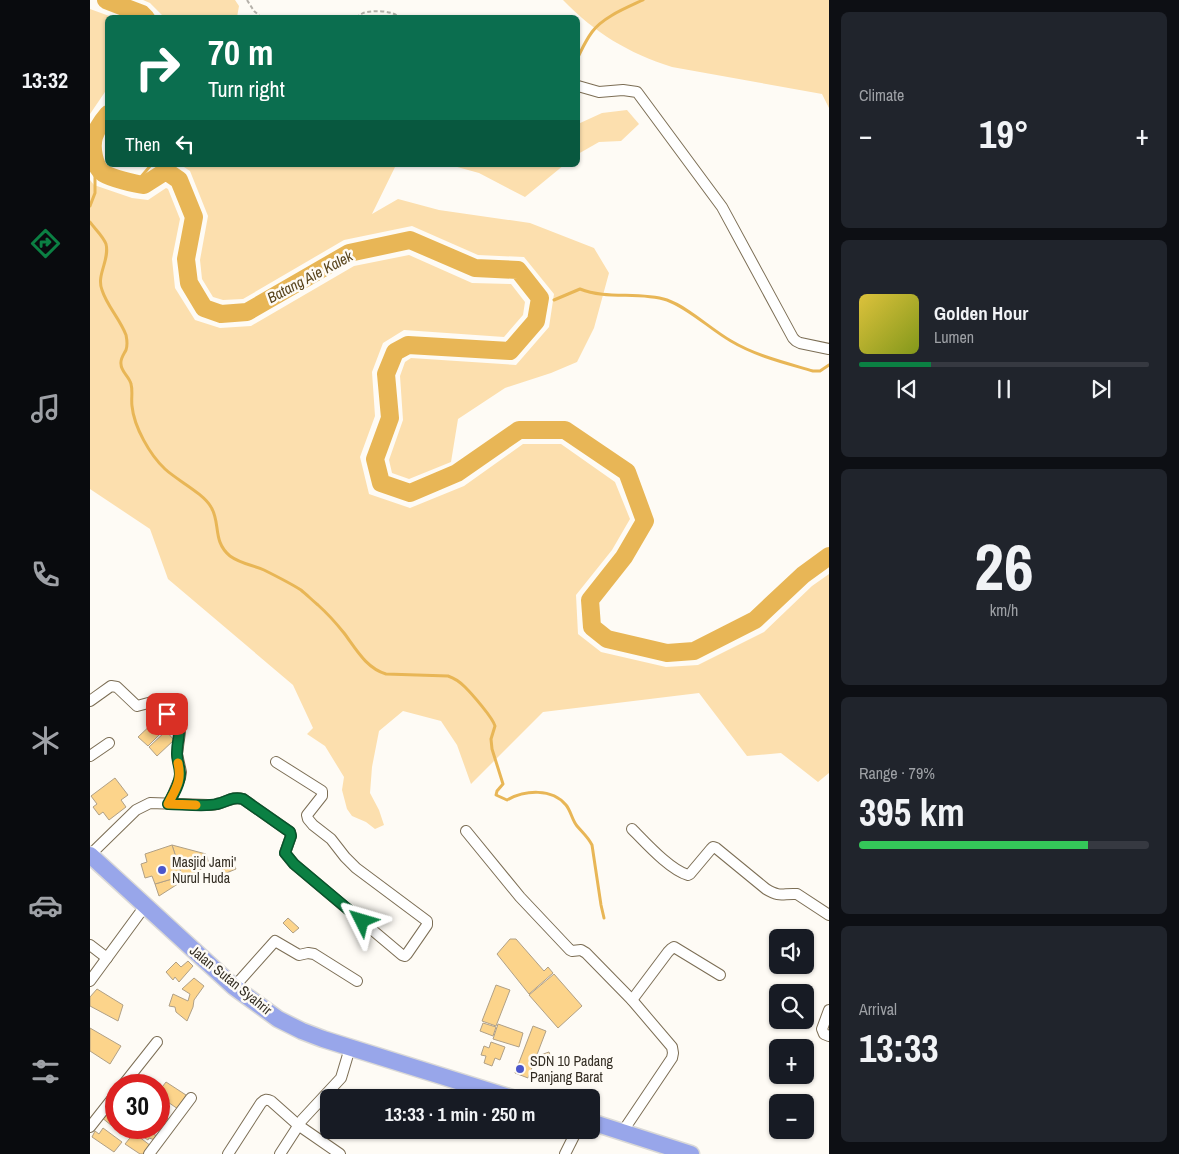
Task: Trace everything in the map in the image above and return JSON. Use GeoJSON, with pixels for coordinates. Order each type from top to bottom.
{"type":"FeatureCollection","features":[{"type":"Feature","properties":{"kind":"highway","name":"Jalan Sutan Syahrir"},"geometry":{"type":"LineString","coordinates":[[90,855],[234,987],[261,1008],[289,1025],[350,1048],[483,1089]]}},
{"type":"Feature","properties":{"kind":"highway"},"geometry":{"type":"LineString","coordinates":[[600,1125],[690,1154]]}},
{"type":"Feature","properties":{"kind":"street"},"geometry":{"type":"LineString","coordinates":[[580,87],[599,92],[623,90],[637,92],[722,207],[793,338],[800,343],[829,349]]}},
{"type":"Feature","properties":{"kind":"street"},"geometry":{"type":"LineString","coordinates":[[90,701],[111,686],[117,686],[137,706],[155,703],[176,724],[180,732],[177,754],[180,778],[168,804]]}},
{"type":"Feature","properties":{"kind":"street"},"geometry":{"type":"LineString","coordinates":[[90,756],[109,743]]}},
{"type":"Feature","properties":{"kind":"street"},"geometry":{"type":"LineString","coordinates":[[90,855],[136,810],[150,803],[216,804],[238,797],[290,832],[291,836],[285,853],[294,864],[405,956],[427,925],[427,922],[356,868],[331,839],[313,825],[307,815],[322,796],[322,791],[276,762]]}},
{"type":"Feature","properties":{"kind":"street"},"geometry":{"type":"LineString","coordinates":[[632,829],[672,867],[685,875],[690,874],[711,849],[716,848],[766,889],[781,896],[797,894],[829,915]]}},
{"type":"Feature","properties":{"kind":"street"},"geometry":{"type":"LineString","coordinates":[[466,831],[520,896],[570,950],[581,950],[632,1000],[672,1047],[672,1058],[623,1131]]}},
{"type":"Feature","properties":{"kind":"street"},"geometry":{"type":"LineString","coordinates":[[90,981],[145,906]]}},
{"type":"Feature","properties":{"kind":"street"},"geometry":{"type":"LineString","coordinates":[[234,987],[275,941],[299,955],[314,954],[357,981]]}},
{"type":"Feature","properties":{"kind":"street"},"geometry":{"type":"LineString","coordinates":[[90,945],[107,958]]}},
{"type":"Feature","properties":{"kind":"street"},"geometry":{"type":"LineString","coordinates":[[632,1000],[670,949],[674,947],[720,975]]}},
{"type":"Feature","properties":{"kind":"street"},"geometry":{"type":"LineString","coordinates":[[829,1010],[822,1032],[829,1036]]}},
{"type":"Feature","properties":{"kind":"street"},"geometry":{"type":"LineString","coordinates":[[132,1074],[157,1042]]}},
{"type":"Feature","properties":{"kind":"street"},"geometry":{"type":"LineString","coordinates":[[280,1154],[298,1124],[341,1078],[350,1048]]}},
{"type":"Feature","properties":{"kind":"street"},"geometry":{"type":"LineString","coordinates":[[149,1154],[191,1098]]}},
{"type":"Feature","properties":{"kind":"street"},"geometry":{"type":"LineString","coordinates":[[228,1154],[264,1100],[268,1099],[298,1124],[340,1154]]}},
{"type":"Feature","properties":{"kind":"street"},"geometry":{"type":"LineString","coordinates":[[90,1127],[105,1108]]}},
{"type":"Feature","properties":{"kind":"street"},"geometry":{"type":"LineString","coordinates":[[565,1154],[572,1139]]}},
{"type":"Feature","properties":{"kind":"path"},"geometry":{"type":"LineString","coordinates":[[247,0],[258,15]]}},
{"type":"Feature","properties":{"kind":"path"},"geometry":{"type":"LineString","coordinates":[[360,15],[379,11],[398,15]]}},
{"type":"Feature","properties":{"kind":"shaded area"},"geometry":{"type":"Polygon","coordinates":[[[143,0],[235,0],[239,6],[237,15],[162,15],[150,3],[143,0]]]}},
{"type":"Feature","properties":{"kind":"shaded area"},"geometry":{"type":"Polygon","coordinates":[[[563,0],[829,0],[829,108],[822,94],[672,67],[656,61],[613,41],[575,12],[563,0]]]}},
{"type":"Feature","properties":{"kind":"shaded area"},"geometry":{"type":"Polygon","coordinates":[[[90,9],[106,15],[105,92],[90,114],[90,9]]]}},
{"type":"Feature","properties":{"kind":"shaded area"},"geometry":{"type":"Polygon","coordinates":[[[627,110],[639,124],[621,141],[599,142],[580,153],[580,123],[602,113],[627,110]]]}},
{"type":"Feature","properties":{"kind":"shaded area"},"geometry":{"type":"Polygon","coordinates":[[[184,167],[395,167],[372,214],[398,199],[439,210],[530,223],[594,248],[609,273],[594,328],[577,362],[551,373],[505,388],[458,419],[451,462],[409,479],[392,473],[389,460],[403,420],[400,376],[405,362],[411,358],[516,365],[549,327],[554,294],[524,257],[478,255],[412,226],[344,240],[243,299],[223,300],[213,297],[202,279],[200,260],[208,216],[190,171],[184,167]]]}},
{"type":"Feature","properties":{"kind":"shaded area"},"geometry":{"type":"Polygon","coordinates":[[[457,167],[562,167],[525,197],[479,173],[457,167]]]}},
{"type":"Feature","properties":{"kind":"shaded area"},"geometry":{"type":"Polygon","coordinates":[[[90,180],[94,185],[132,198],[148,200],[166,188],[168,189],[180,219],[172,259],[175,288],[195,320],[220,328],[251,326],[354,266],[409,255],[472,283],[511,284],[525,302],[523,315],[504,337],[404,330],[383,343],[372,372],[375,416],[360,457],[369,494],[410,508],[464,486],[523,444],[561,444],[615,482],[630,519],[612,550],[576,595],[578,634],[601,652],[666,667],[698,665],[764,632],[812,586],[829,574],[829,773],[818,782],[781,753],[747,756],[699,693],[543,712],[471,784],[457,745],[441,721],[403,711],[379,731],[372,767],[370,793],[384,825],[375,829],[366,822],[352,816],[347,809],[342,790],[344,777],[325,746],[307,734],[313,728],[293,685],[168,579],[150,529],[90,489],[90,180]]]}},
{"type":"Feature","properties":{"kind":"building"},"geometry":{"type":"Polygon","coordinates":[[[154,722],[163,731],[148,746],[138,737],[154,722]]]}},
{"type":"Feature","properties":{"kind":"building"},"geometry":{"type":"Polygon","coordinates":[[[166,731],[174,740],[157,756],[149,747],[166,731]]]}},
{"type":"Feature","properties":{"kind":"building"},"geometry":{"type":"Polygon","coordinates":[[[115,778],[128,795],[121,800],[126,807],[109,820],[103,812],[99,815],[93,807],[97,804],[91,796],[115,778]]]}},
{"type":"Feature","properties":{"kind":"building"},"geometry":{"type":"Polygon","coordinates":[[[172,845],[206,854],[209,864],[159,896],[155,884],[182,876],[172,845]]]}},
{"type":"Feature","properties":{"kind":"building","name":"Masjid Jami' Nurul Huda"},"geometry":{"type":"Polygon","coordinates":[[[172,845],[182,876],[155,884],[152,876],[145,878],[141,864],[147,862],[145,854],[172,845]]]}},
{"type":"Feature","properties":{"kind":"building"},"geometry":{"type":"Polygon","coordinates":[[[230,857],[236,869],[224,874],[219,862],[230,857]]]}},
{"type":"Feature","properties":{"kind":"building"},"geometry":{"type":"Polygon","coordinates":[[[288,918],[299,928],[293,933],[283,923],[288,918]]]}},
{"type":"Feature","properties":{"kind":"building"},"geometry":{"type":"Polygon","coordinates":[[[510,939],[516,939],[544,971],[548,967],[553,973],[529,994],[497,954],[510,939]]]}},
{"type":"Feature","properties":{"kind":"building"},"geometry":{"type":"Polygon","coordinates":[[[188,961],[193,966],[179,982],[175,977],[173,980],[166,972],[176,962],[181,967],[188,961]]]}},
{"type":"Feature","properties":{"kind":"building"},"geometry":{"type":"Polygon","coordinates":[[[554,974],[582,1006],[558,1028],[529,995],[554,974]]]}},
{"type":"Feature","properties":{"kind":"building"},"geometry":{"type":"Polygon","coordinates":[[[194,978],[204,986],[194,1000],[187,1021],[176,1012],[175,1007],[169,1006],[173,994],[188,1001],[190,994],[182,989],[194,978]]]}},
{"type":"Feature","properties":{"kind":"building"},"geometry":{"type":"Polygon","coordinates":[[[496,985],[510,990],[496,1026],[482,1021],[496,985]]]}},
{"type":"Feature","properties":{"kind":"building"},"geometry":{"type":"Polygon","coordinates":[[[97,989],[123,1005],[118,1021],[90,1006],[90,997],[97,989]]]}},
{"type":"Feature","properties":{"kind":"building"},"geometry":{"type":"Polygon","coordinates":[[[483,1023],[496,1027],[493,1036],[480,1031],[483,1023]]]}},
{"type":"Feature","properties":{"kind":"building"},"geometry":{"type":"Polygon","coordinates":[[[498,1024],[523,1033],[519,1047],[493,1039],[498,1024]]]}},
{"type":"Feature","properties":{"kind":"building"},"geometry":{"type":"Polygon","coordinates":[[[533,1026],[546,1031],[528,1078],[515,1073],[533,1026]]]}},
{"type":"Feature","properties":{"kind":"building"},"geometry":{"type":"Polygon","coordinates":[[[90,1028],[121,1046],[110,1064],[90,1051],[90,1028]]]}},
{"type":"Feature","properties":{"kind":"building"},"geometry":{"type":"Polygon","coordinates":[[[491,1042],[505,1047],[500,1060],[495,1058],[492,1066],[484,1063],[486,1056],[481,1055],[484,1046],[489,1048],[491,1042]]]}},
{"type":"Feature","properties":{"kind":"building"},"geometry":{"type":"Polygon","coordinates":[[[549,1052],[553,1063],[541,1065],[538,1056],[549,1052]]]}},
{"type":"Feature","properties":{"kind":"building"},"geometry":{"type":"Polygon","coordinates":[[[170,1085],[186,1095],[178,1109],[170,1104],[170,1085]]]}},
{"type":"Feature","properties":{"kind":"building"},"geometry":{"type":"Polygon","coordinates":[[[105,1111],[105,1120],[101,1117],[105,1111]]]}},
{"type":"Feature","properties":{"kind":"building"},"geometry":{"type":"Polygon","coordinates":[[[103,1128],[105,1129],[105,1139],[118,1139],[122,1142],[114,1152],[92,1137],[95,1131],[99,1134],[103,1128]]]}},
{"type":"Feature","properties":{"kind":"building"},"geometry":{"type":"Polygon","coordinates":[[[129,1139],[142,1139],[151,1146],[145,1154],[140,1154],[125,1144],[129,1139]]]}},
{"type":"Feature","properties":{"kind":"waterway","name":"Batang Aie Kalek"},"geometry":{"type":"LineString","coordinates":[[106,0],[143,15]]}},
{"type":"Feature","properties":{"kind":"waterway"},"geometry":{"type":"LineString","coordinates":[[580,53],[592,32],[602,22],[615,13],[643,0]]}},
{"type":"Feature","properties":{"kind":"waterway","name":"Batang Aie Kalek"},"geometry":{"type":"LineString","coordinates":[[105,118],[98,128],[93,141],[93,151],[97,166],[103,173],[144,185],[166,171],[179,180],[194,217],[186,259],[189,283],[204,308],[221,314],[247,312],[349,253],[410,240],[475,268],[518,270],[540,298],[536,321],[510,351],[408,345],[395,352],[386,374],[390,418],[375,459],[381,483],[410,493],[457,473],[519,430],[565,430],[627,472],[645,521],[624,557],[590,600],[592,627],[607,639],[667,653],[694,651],[755,620],[803,575],[829,556]]}},
{"type":"Feature","properties":{"kind":"waterway"},"geometry":{"type":"LineString","coordinates":[[90,206],[95,193],[95,163]]}},
{"type":"Feature","properties":{"kind":"waterway"},"geometry":{"type":"LineString","coordinates":[[135,184],[149,167]]}},
{"type":"Feature","properties":{"kind":"waterway"},"geometry":{"type":"LineString","coordinates":[[90,222],[106,244],[107,250],[101,284],[107,302],[126,335],[127,346],[121,360],[121,367],[131,384],[133,414],[139,431],[159,463],[196,492],[211,507],[216,519],[221,544],[230,556],[243,563],[264,570],[301,590],[332,619],[367,663],[386,674],[448,676],[457,680],[465,687],[477,700],[495,726],[491,739],[492,749],[503,784],[496,795],[507,800],[522,794],[546,793],[560,799],[566,805],[575,824],[592,845],[604,918]]}},
{"type":"Feature","properties":{"kind":"waterway"},"geometry":{"type":"LineString","coordinates":[[554,300],[580,289],[601,294],[656,297],[675,304],[731,341],[761,355],[813,371],[820,371],[829,365]]}},
{"type":"Feature","properties":{"kind":"slow traffic"},"geometry":{"type":"LineString","coordinates":[[178,763],[180,778],[168,804],[196,805]]}},
{"type":"Feature","properties":{"kind":"place","name":"Masjid Jami' Nurul Huda"},"geometry":{"type":"Point","coordinates":[162,870]}},
{"type":"Feature","properties":{"kind":"place","name":"SDN 10 Padang Panjang Barat"},"geometry":{"type":"Point","coordinates":[520,1069]}},
{"type":"Feature","properties":{"kind":"route"},"geometry":{"type":"LineString","coordinates":[[167,714],[179,728],[180,732],[177,754],[180,778],[168,804],[208,805],[238,797],[243,799],[290,832],[291,836],[285,853],[288,858],[362,921]]}}]}
